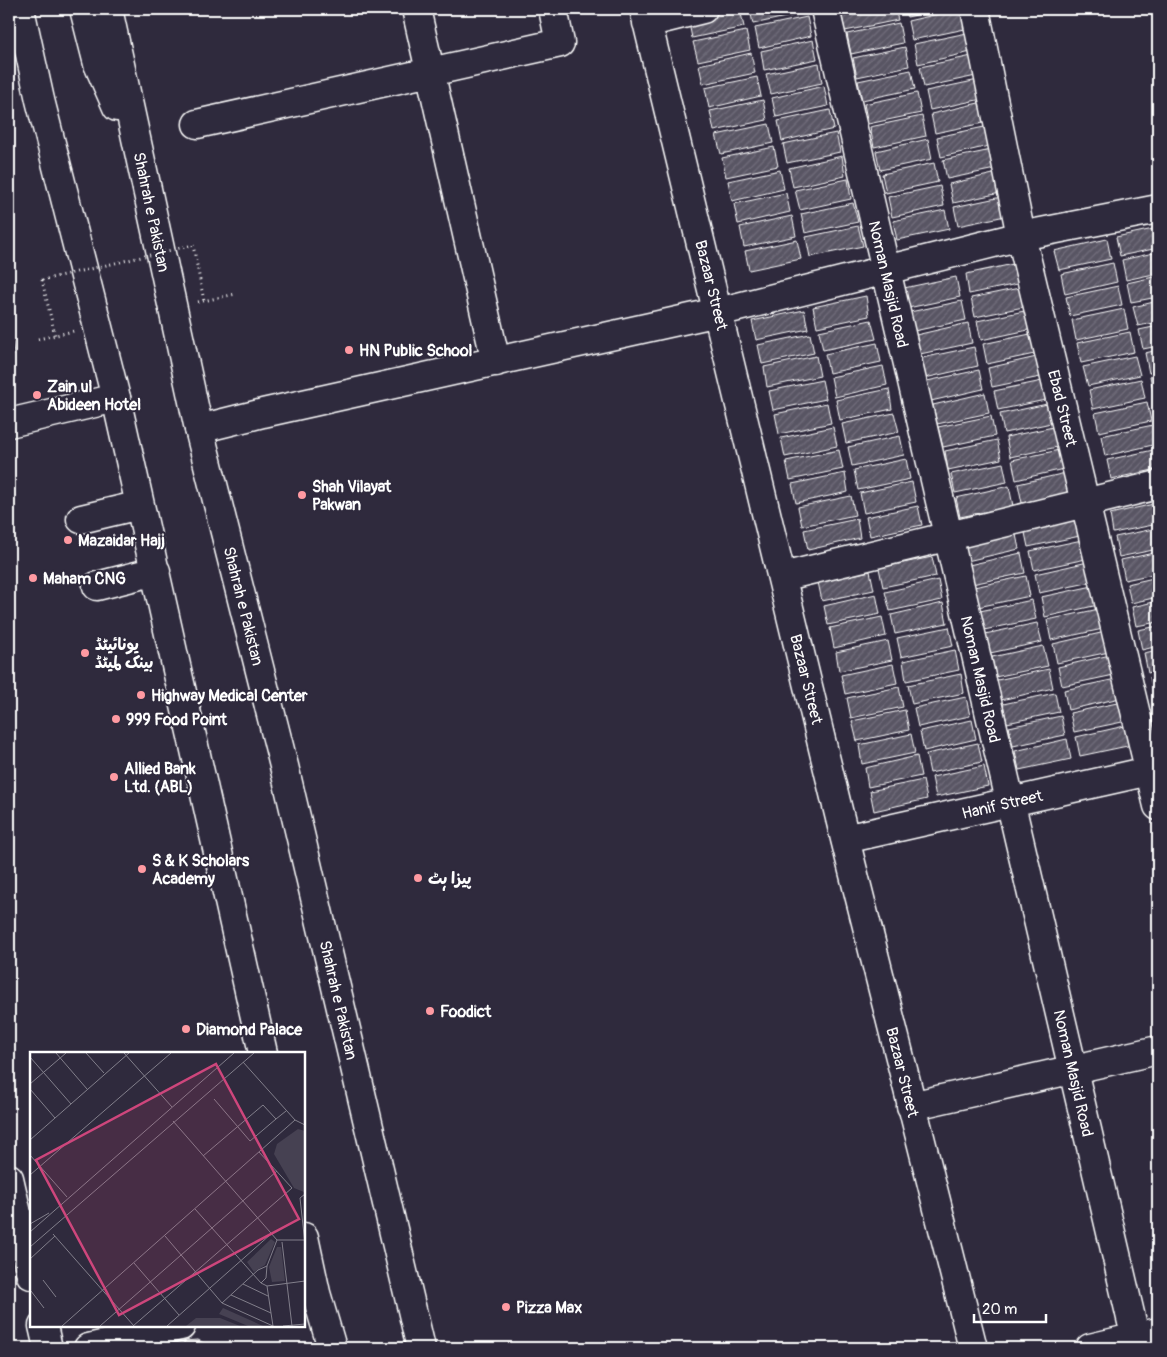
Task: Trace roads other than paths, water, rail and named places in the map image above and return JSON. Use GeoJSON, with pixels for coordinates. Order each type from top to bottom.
{"type":"FeatureCollection","features":[{"type":"Feature","properties":{"kind":"main road"},"geometry":{"type":"LineString","coordinates":[[20,9],[40,100],[116,398],[263,1052]]}},
{"type":"Feature","properties":{"kind":"main road"},"geometry":{"type":"LineString","coordinates":[[37,9],[45,50],[40,100]]}},
{"type":"Feature","properties":{"kind":"main road"},"geometry":{"type":"LineString","coordinates":[[84,9],[98,64],[141,161]]}},
{"type":"Feature","properties":{"kind":"main road","name":"Shahrah e Pakistan"},"geometry":{"type":"LineString","coordinates":[[108,9],[199,429],[286,776],[421,1348]]}},
{"type":"Feature","properties":{"kind":"main road"},"geometry":{"type":"LineString","coordinates":[[416,9],[496,362]]}},
{"type":"Feature","properties":{"kind":"main road"},"geometry":{"type":"LineString","coordinates":[[197,124],[560,43],[553,9]]}},
{"type":"Feature","properties":{"kind":"main road"},"geometry":{"type":"LineString","coordinates":[[645,16],[704,9]]}},
{"type":"Feature","properties":{"kind":"main road","name":"Noman Masjid Road"},"geometry":{"type":"LineString","coordinates":[[825,9],[1073,1069],[1144,1339]]}},
{"type":"Feature","properties":{"kind":"main road","name":"Ebad Street"},"geometry":{"type":"LineString","coordinates":[[976,9],[1021,236],[1085,503],[1154,770],[1158,806]]}},
{"type":"Feature","properties":{"kind":"main road","name":"Bazaar Street"},"geometry":{"type":"LineString","coordinates":[[645,16],[845,839],[973,1348]]}},
{"type":"Feature","properties":{"kind":"main road"},"geometry":{"type":"LineString","coordinates":[[199,429],[263,413],[718,312],[1021,236],[1158,209]]}},
{"type":"Feature","properties":{"kind":"main road"},"geometry":{"type":"LineString","coordinates":[[9,423],[116,398]]}},
{"type":"Feature","properties":{"kind":"main road"},"geometry":{"type":"LineString","coordinates":[[782,577],[1158,485]]}},
{"type":"Feature","properties":{"kind":"main road"},"geometry":{"type":"LineString","coordinates":[[81,518],[140,505]]}},
{"type":"Feature","properties":{"kind":"main road"},"geometry":{"type":"LineString","coordinates":[[97,586],[156,570]]}},
{"type":"Feature","properties":{"kind":"main road","name":"Hanif Street"},"geometry":{"type":"LineString","coordinates":[[845,839],[1154,770]]}},
{"type":"Feature","properties":{"kind":"main road"},"geometry":{"type":"LineString","coordinates":[[911,1106],[1158,1050]]}},
{"type":"Feature","properties":{"kind":"main road"},"geometry":{"type":"LineString","coordinates":[[9,1178],[30,1271]]}},
{"type":"Feature","properties":{"kind":"main road"},"geometry":{"type":"LineString","coordinates":[[305,1247],[310,1295],[332,1348]]}},
{"type":"Feature","properties":{"kind":"main road"},"geometry":{"type":"LineString","coordinates":[[43,1327],[48,1348]]}},
{"type":"Feature","properties":{"kind":"main road"},"geometry":{"type":"LineString","coordinates":[[88,1348],[177,1327]]}},
{"type":"Feature","properties":{"kind":"main road"},"geometry":{"type":"LineString","coordinates":[[1090,1348],[1144,1339]]}},
{"type":"Feature","properties":{"kind":"place","name":"HN Public School"},"geometry":{"type":"Point","coordinates":[349,350]}},
{"type":"Feature","properties":{"kind":"place","name":"Zain ul Abideen Hotel"},"geometry":{"type":"Point","coordinates":[37,395]}},
{"type":"Feature","properties":{"kind":"place","name":"Shah Vilayat Pakwan"},"geometry":{"type":"Point","coordinates":[302,495]}},
{"type":"Feature","properties":{"kind":"place","name":"Mazaidar Hajj"},"geometry":{"type":"Point","coordinates":[68,540]}},
{"type":"Feature","properties":{"kind":"place","name":"Maham CNG"},"geometry":{"type":"Point","coordinates":[33,578]}},
{"type":"Feature","properties":{"kind":"place","name":"یونائیٹڈ بینک لمیٹڈ"},"geometry":{"type":"Point","coordinates":[85,653]}},
{"type":"Feature","properties":{"kind":"place","name":"Highway Medical Center"},"geometry":{"type":"Point","coordinates":[141,695]}},
{"type":"Feature","properties":{"kind":"place","name":"999 Food Point"},"geometry":{"type":"Point","coordinates":[116,719]}},
{"type":"Feature","properties":{"kind":"place","name":"Allied Bank Ltd. (ABL)"},"geometry":{"type":"Point","coordinates":[114,777]}},
{"type":"Feature","properties":{"kind":"place","name":"S & K Scholars Academy"},"geometry":{"type":"Point","coordinates":[142,869]}},
{"type":"Feature","properties":{"kind":"place","name":"پیزا ہٹ"},"geometry":{"type":"Point","coordinates":[418,878]}},
{"type":"Feature","properties":{"kind":"place","name":"Foodict"},"geometry":{"type":"Point","coordinates":[430,1011]}},
{"type":"Feature","properties":{"kind":"place","name":"Diamond Palace"},"geometry":{"type":"Point","coordinates":[186,1029]}},
{"type":"Feature","properties":{"kind":"place","name":"Pizza Max"},"geometry":{"type":"Point","coordinates":[506,1307]}}]}
